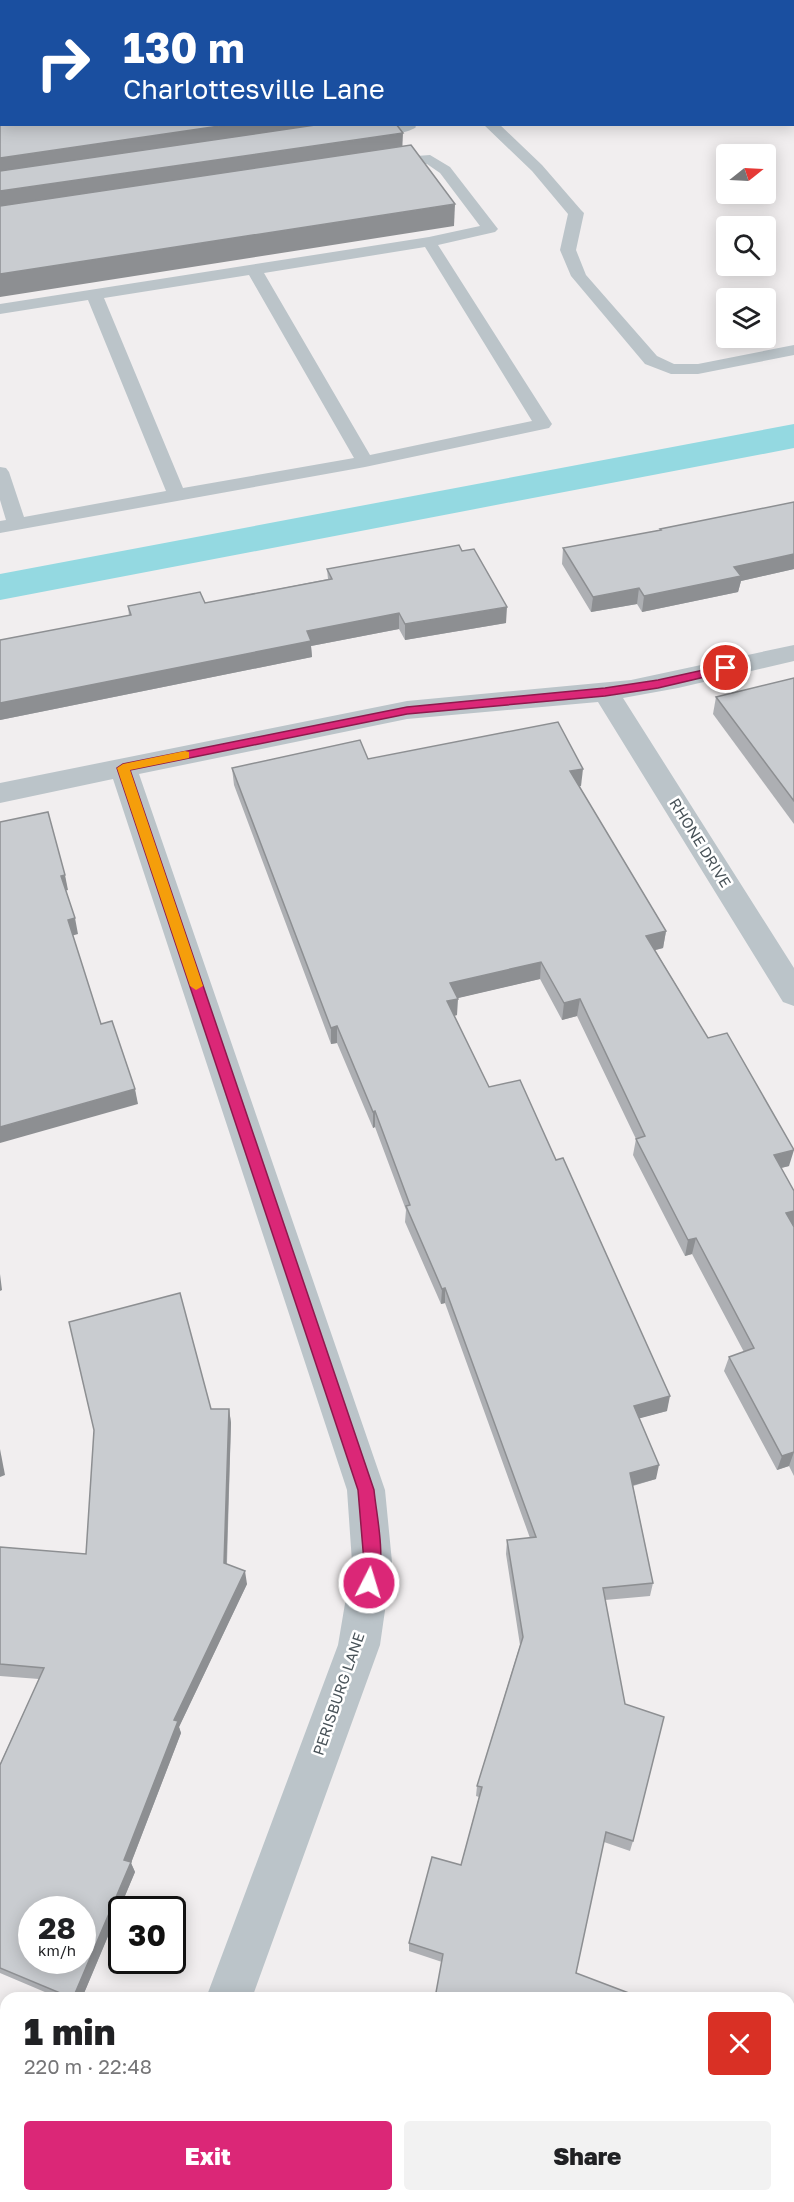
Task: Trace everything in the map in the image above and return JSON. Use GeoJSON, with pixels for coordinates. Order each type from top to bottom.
{"type":"FeatureCollection","features":[{"type":"Feature","properties":{"kind":"street"},"geometry":{"type":"LineString","coordinates":[[0,794],[407,710],[605,692],[658,684],[794,653]]}},
{"type":"Feature","properties":{"kind":"street","name":"RHONE DRIVE"},"geometry":{"type":"LineString","coordinates":[[605,692],[794,994]]}},
{"type":"Feature","properties":{"kind":"street","name":"PERISBURG LANE"},"geometry":{"type":"LineString","coordinates":[[123,768],[366,1490],[372,1562],[359,1645],[231,1992]]}},
{"type":"Feature","properties":{"kind":"lane"},"geometry":{"type":"LineString","coordinates":[[491,126],[537,168],[576,213],[568,250],[579,276],[651,360],[671,369],[698,369],[794,350]]}},
{"type":"Feature","properties":{"kind":"lane"},"geometry":{"type":"LineString","coordinates":[[351,135],[409,127]]}},
{"type":"Feature","properties":{"kind":"lane"},"geometry":{"type":"LineString","coordinates":[[0,309],[429,242],[490,229],[445,170],[430,159],[372,165]]}},
{"type":"Feature","properties":{"kind":"lane"},"geometry":{"type":"LineString","coordinates":[[0,472],[8,526],[365,462],[543,424],[429,242]]}},
{"type":"Feature","properties":{"kind":"lane"},"geometry":{"type":"LineString","coordinates":[[255,269],[365,462]]}},
{"type":"Feature","properties":{"kind":"lane"},"geometry":{"type":"LineString","coordinates":[[94,294],[177,495]]}},
{"type":"Feature","properties":{"kind":"building"},"geometry":{"type":"Polygon","coordinates":[[[0,126],[219,126],[0,158],[0,126]]]}},
{"type":"Feature","properties":{"kind":"building"},"geometry":{"type":"Polygon","coordinates":[[[308,126],[398,126],[403,133],[0,191],[0,171],[308,126]]]}},
{"type":"Feature","properties":{"kind":"building"},"geometry":{"type":"Polygon","coordinates":[[[411,145],[455,204],[0,274],[0,206],[411,145]]]}},
{"type":"Feature","properties":{"kind":"building"},"geometry":{"type":"Polygon","coordinates":[[[794,502],[794,554],[734,567],[741,576],[644,596],[639,588],[593,597],[563,548],[661,530],[794,502]]]}},
{"type":"Feature","properties":{"kind":"building"},"geometry":{"type":"Polygon","coordinates":[[[459,545],[462,551],[474,549],[507,607],[405,624],[399,613],[307,631],[311,641],[0,703],[0,640],[131,615],[128,606],[200,592],[205,603],[332,579],[327,569],[459,545]]]}},
{"type":"Feature","properties":{"kind":"building"},"geometry":{"type":"Polygon","coordinates":[[[794,678],[794,801],[716,697],[794,678]]]}},
{"type":"Feature","properties":{"kind":"building"},"geometry":{"type":"Polygon","coordinates":[[[558,722],[583,769],[570,771],[666,931],[646,936],[708,1038],[727,1033],[794,1150],[774,1155],[794,1191],[794,1211],[786,1213],[794,1227],[794,1452],[782,1456],[729,1357],[754,1348],[696,1238],[688,1240],[636,1139],[645,1136],[580,999],[564,1003],[541,962],[450,983],[458,999],[447,1001],[489,1087],[520,1080],[556,1160],[563,1158],[670,1396],[634,1406],[659,1465],[630,1473],[653,1583],[603,1588],[625,1704],[664,1717],[633,1841],[606,1832],[576,1973],[626,1992],[436,1992],[443,1954],[409,1943],[432,1857],[461,1865],[482,1787],[477,1786],[523,1637],[507,1540],[536,1537],[445,1288],[442,1289],[406,1206],[410,1205],[375,1111],[373,1112],[337,1026],[331,1028],[232,768],[360,740],[368,759],[558,722]]]}},
{"type":"Feature","properties":{"kind":"building"},"geometry":{"type":"Polygon","coordinates":[[[48,812],[65,875],[61,876],[75,918],[68,920],[101,1024],[112,1021],[135,1089],[0,1127],[0,822],[48,812]]]}},
{"type":"Feature","properties":{"kind":"building"},"geometry":{"type":"Polygon","coordinates":[[[180,1293],[211,1409],[229,1409],[224,1563],[245,1571],[174,1720],[178,1721],[124,1860],[131,1862],[116,1896],[108,1896],[108,1916],[96,1944],[96,1896],[18,1896],[18,1974],[83,1974],[76,1992],[58,1992],[0,1968],[0,1765],[44,1668],[0,1664],[0,1547],[86,1554],[94,1430],[69,1322],[180,1293]]]}},
{"type":"Feature","properties":{"kind":"waterway"},"geometry":{"type":"LineString","coordinates":[[0,587],[794,436]]}},
{"type":"Feature","properties":{"kind":"slow traffic"},"geometry":{"type":"LineString","coordinates":[[185,755],[123,768],[196,986]]}},
{"type":"Feature","properties":{"kind":"route"},"geometry":{"type":"LineString","coordinates":[[369,1583],[372,1562],[366,1490],[123,768],[407,710],[605,692],[658,684],[726,668]]}}]}
